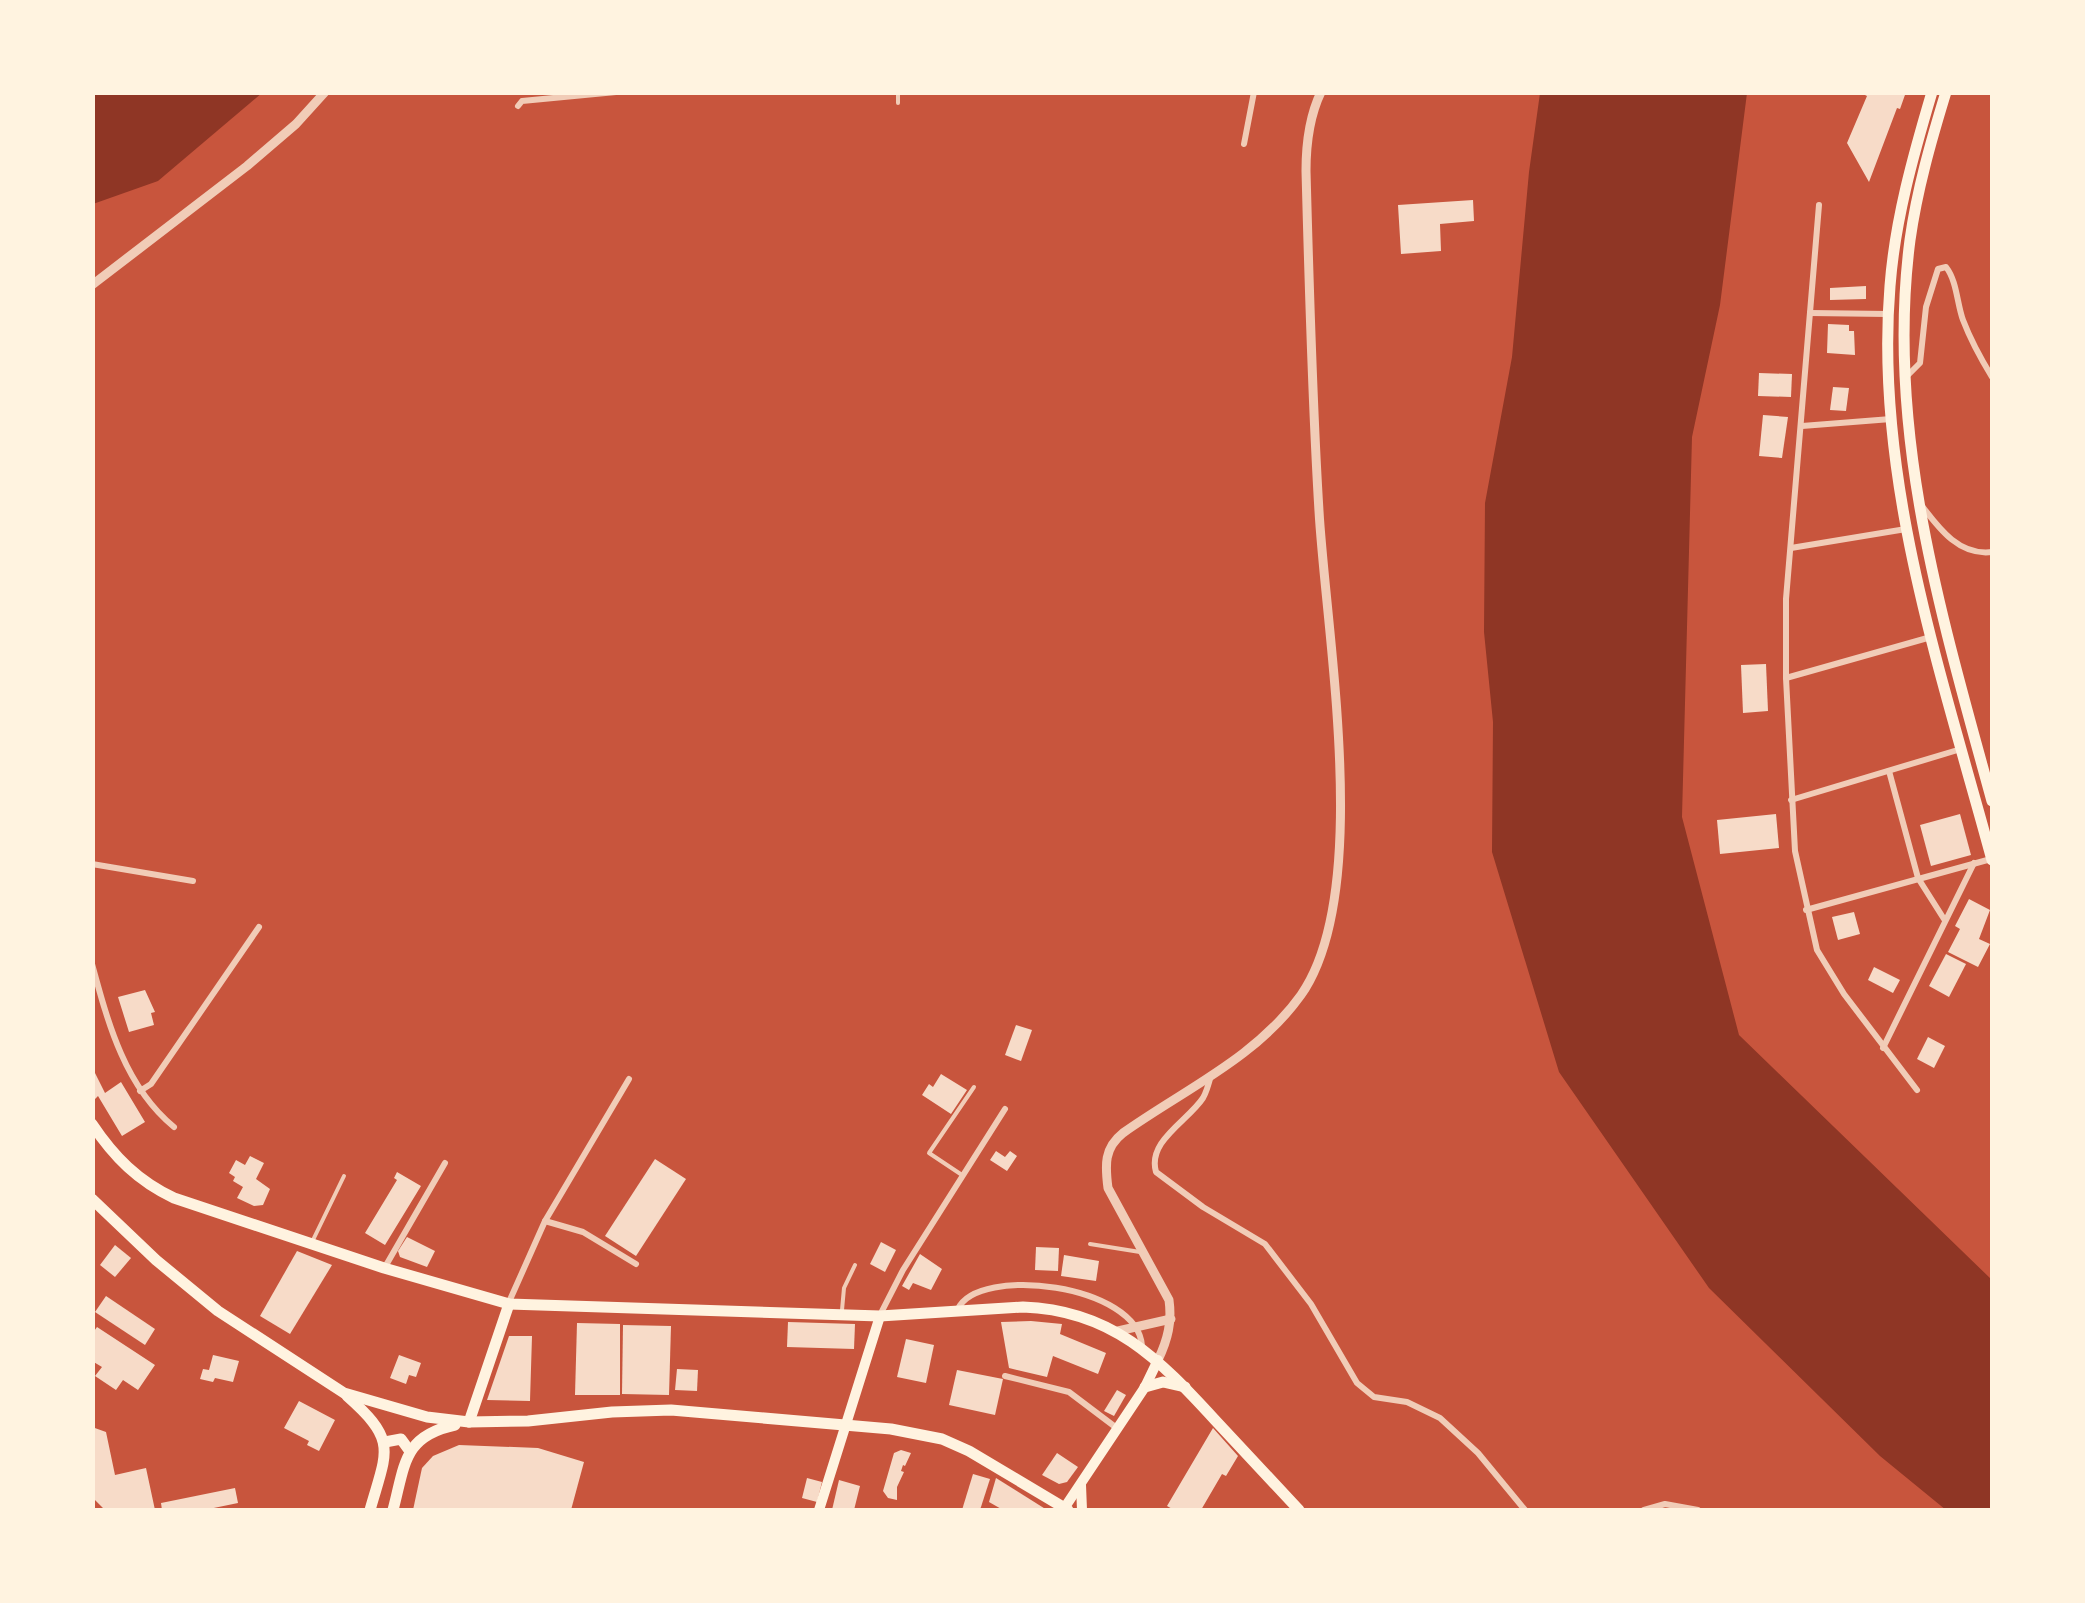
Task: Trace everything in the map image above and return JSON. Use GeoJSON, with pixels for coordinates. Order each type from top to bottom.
{"type":"FeatureCollection","features":[{"type":"Feature","properties":{"kind":"main road"},"geometry":{"type":"LineString","coordinates":[[1932,92],[1904,192],[1896,238],[1888,314],[1892,419],[1907,529],[1992,859]]}},
{"type":"Feature","properties":{"kind":"main road"},"geometry":{"type":"LineString","coordinates":[[1946,92],[1928,150],[1910,240],[1904,378],[1916,498],[1992,801]]}},
{"type":"Feature","properties":{"kind":"main road"},"geometry":{"type":"LineString","coordinates":[[1932,637],[1951,647]]}},
{"type":"Feature","properties":{"kind":"main road"},"geometry":{"type":"LineString","coordinates":[[92,1124],[120,1160],[152,1188],[384,1268],[509,1304],[880,1316],[1043,1308],[1083,1317],[1118,1332],[1158,1360],[1298,1510]]}},
{"type":"Feature","properties":{"kind":"main road"},"geometry":{"type":"LineString","coordinates":[[92,1199],[156,1260],[218,1311],[344,1393],[370,1416],[384,1442],[386,1456],[370,1510]]}},
{"type":"Feature","properties":{"kind":"main road"},"geometry":{"type":"LineString","coordinates":[[469,1422],[509,1304]]}},
{"type":"Feature","properties":{"kind":"main road"},"geometry":{"type":"LineString","coordinates":[[819,1510],[880,1316]]}},
{"type":"Feature","properties":{"kind":"main road"},"geometry":{"type":"LineString","coordinates":[[344,1393],[427,1418],[469,1422],[671,1410],[891,1428],[942,1439],[969,1451],[1065,1510],[1145,1387],[1158,1360]]}},
{"type":"Feature","properties":{"kind":"main road"},"geometry":{"type":"LineString","coordinates":[[1145,1387],[1163,1382],[1185,1387]]}},
{"type":"Feature","properties":{"kind":"main road"},"geometry":{"type":"LineString","coordinates":[[392,1510],[410,1450],[419,1438],[433,1430],[469,1422]]}},
{"type":"Feature","properties":{"kind":"main road"},"geometry":{"type":"LineString","coordinates":[[384,1442],[401,1440],[410,1450]]}},
{"type":"Feature","properties":{"kind":"main road"},"geometry":{"type":"LineString","coordinates":[[1081,1484],[1082,1510]]}},
{"type":"Feature","properties":{"kind":"street"},"geometry":{"type":"LineString","coordinates":[[92,284],[247,166],[326,92]]}},
{"type":"Feature","properties":{"kind":"street"},"geometry":{"type":"LineString","coordinates":[[518,106],[522,101],[616,92]]}},
{"type":"Feature","properties":{"kind":"street"},"geometry":{"type":"LineString","coordinates":[[1244,144],[1254,92]]}},
{"type":"Feature","properties":{"kind":"street"},"geometry":{"type":"LineString","coordinates":[[1158,1360],[1171,1318],[1169,1300],[1108,1188],[1108,1153],[1123,1133],[1253,1049],[1301,994],[1324,947],[1338,884],[1338,782],[1319,518],[1307,208],[1308,133],[1321,92]]}},
{"type":"Feature","properties":{"kind":"street"},"geometry":{"type":"LineString","coordinates":[[1819,205],[1790,548],[1786,678],[1796,850],[1817,950],[1883,1048],[1917,1090]]}},
{"type":"Feature","properties":{"kind":"street"},"geometry":{"type":"LineString","coordinates":[[1904,378],[1920,363],[1932,284],[1938,269],[1946,267],[1970,337],[1992,378]]}},
{"type":"Feature","properties":{"kind":"street"},"geometry":{"type":"LineString","coordinates":[[1810,313],[1888,314]]}},
{"type":"Feature","properties":{"kind":"street"},"geometry":{"type":"LineString","coordinates":[[1802,426],[1892,419]]}},
{"type":"Feature","properties":{"kind":"street"},"geometry":{"type":"LineString","coordinates":[[1916,498],[1952,540],[1967,550],[1992,552]]}},
{"type":"Feature","properties":{"kind":"street"},"geometry":{"type":"LineString","coordinates":[[1790,548],[1907,529]]}},
{"type":"Feature","properties":{"kind":"street"},"geometry":{"type":"LineString","coordinates":[[1786,678],[1932,637]]}},
{"type":"Feature","properties":{"kind":"street"},"geometry":{"type":"LineString","coordinates":[[1792,800],[1962,748]]}},
{"type":"Feature","properties":{"kind":"street"},"geometry":{"type":"LineString","coordinates":[[1888,771],[1918,878],[1945,920]]}},
{"type":"Feature","properties":{"kind":"street"},"geometry":{"type":"LineString","coordinates":[[1806,910],[1992,859]]}},
{"type":"Feature","properties":{"kind":"street"},"geometry":{"type":"LineString","coordinates":[[1883,1048],[1974,863]]}},
{"type":"Feature","properties":{"kind":"street"},"geometry":{"type":"LineString","coordinates":[[92,864],[193,881]]}},
{"type":"Feature","properties":{"kind":"street"},"geometry":{"type":"LineString","coordinates":[[140,1091],[151,1084],[258,927]]}},
{"type":"Feature","properties":{"kind":"street"},"geometry":{"type":"LineString","coordinates":[[92,964],[114,1033],[140,1091],[174,1127]]}},
{"type":"Feature","properties":{"kind":"street"},"geometry":{"type":"LineString","coordinates":[[1212,1075],[1202,1099],[1156,1152],[1156,1172],[1170,1186],[1265,1244],[1311,1304],[1357,1383],[1374,1397],[1407,1402],[1440,1418],[1478,1453],[1525,1510]]}},
{"type":"Feature","properties":{"kind":"street"},"geometry":{"type":"LineString","coordinates":[[509,1304],[546,1221],[629,1079]]}},
{"type":"Feature","properties":{"kind":"street"},"geometry":{"type":"LineString","coordinates":[[880,1316],[903,1270],[1005,1109]]}},
{"type":"Feature","properties":{"kind":"street"},"geometry":{"type":"LineString","coordinates":[[384,1268],[446,1163]]}},
{"type":"Feature","properties":{"kind":"street"},"geometry":{"type":"LineString","coordinates":[[546,1221],[584,1232],[636,1264]]}},
{"type":"Feature","properties":{"kind":"street"},"geometry":{"type":"LineString","coordinates":[[957,1310],[963,1299],[976,1291],[1059,1288],[1116,1306],[1139,1328],[1142,1346]]}},
{"type":"Feature","properties":{"kind":"street"},"geometry":{"type":"LineString","coordinates":[[1118,1332],[1171,1318]]}},
{"type":"Feature","properties":{"kind":"street"},"geometry":{"type":"LineString","coordinates":[[1005,1376],[1069,1392],[1118,1429]]}},
{"type":"Feature","properties":{"kind":"street"},"geometry":{"type":"LineString","coordinates":[[1644,1510],[1665,1504],[1698,1510]]}},
{"type":"Feature","properties":{"kind":"lane"},"geometry":{"type":"LineString","coordinates":[[898,92],[898,103]]}},
{"type":"Feature","properties":{"kind":"lane"},"geometry":{"type":"LineString","coordinates":[[962,1174],[929,1153],[974,1088]]}},
{"type":"Feature","properties":{"kind":"lane"},"geometry":{"type":"LineString","coordinates":[[311,1244],[344,1176]]}},
{"type":"Feature","properties":{"kind":"lane"},"geometry":{"type":"LineString","coordinates":[[1090,1244],[1145,1253]]}},
{"type":"Feature","properties":{"kind":"lane"},"geometry":{"type":"LineString","coordinates":[[841,1315],[844,1288],[855,1264]]}},
{"type":"Feature","properties":{"kind":"shaded area"},"geometry":{"type":"Polygon","coordinates":[[[92,93],[262,93],[158,181],[93,204],[92,93]]]}},
{"type":"Feature","properties":{"kind":"shaded area"},"geometry":{"type":"Polygon","coordinates":[[[1540,93],[1747,93],[1720,305],[1692,437],[1682,817],[1739,1035],[1992,1280],[1992,1510],[1946,1510],[1880,1456],[1709,1288],[1559,1072],[1492,852],[1493,722],[1484,632],[1485,503],[1512,357],[1540,93]]]}},
{"type":"Feature","properties":{"kind":"building"},"geometry":{"type":"Polygon","coordinates":[[[1859,92],[1906,92],[1869,182],[1847,143],[1867,96],[1859,92]]]}},
{"type":"Feature","properties":{"kind":"building"},"geometry":{"type":"Polygon","coordinates":[[[1473,200],[1474,221],[1440,224],[1441,251],[1401,254],[1398,205],[1473,200]]]}},
{"type":"Feature","properties":{"kind":"building"},"geometry":{"type":"Polygon","coordinates":[[[1866,286],[1866,299],[1830,300],[1830,288],[1866,286]]]}},
{"type":"Feature","properties":{"kind":"building"},"geometry":{"type":"Polygon","coordinates":[[[1828,324],[1849,325],[1849,331],[1854,331],[1855,355],[1827,353],[1828,324]]]}},
{"type":"Feature","properties":{"kind":"building"},"geometry":{"type":"Polygon","coordinates":[[[1759,373],[1792,374],[1791,397],[1758,396],[1759,373]]]}},
{"type":"Feature","properties":{"kind":"building"},"geometry":{"type":"Polygon","coordinates":[[[1833,387],[1849,388],[1846,411],[1830,410],[1833,387]]]}},
{"type":"Feature","properties":{"kind":"building"},"geometry":{"type":"Polygon","coordinates":[[[1763,415],[1788,417],[1782,458],[1759,456],[1763,415]]]}},
{"type":"Feature","properties":{"kind":"building"},"geometry":{"type":"Polygon","coordinates":[[[1766,664],[1768,711],[1743,713],[1741,665],[1766,664]]]}},
{"type":"Feature","properties":{"kind":"building"},"geometry":{"type":"Polygon","coordinates":[[[1776,814],[1779,848],[1720,854],[1717,820],[1776,814]]]}},
{"type":"Feature","properties":{"kind":"building"},"geometry":{"type":"Polygon","coordinates":[[[1960,814],[1971,855],[1931,866],[1920,825],[1960,814]]]}},
{"type":"Feature","properties":{"kind":"building"},"geometry":{"type":"Polygon","coordinates":[[[1969,899],[1990,910],[1979,939],[1990,944],[1978,967],[1948,952],[1960,929],[1955,926],[1969,899]]]}},
{"type":"Feature","properties":{"kind":"building"},"geometry":{"type":"Polygon","coordinates":[[[1854,912],[1860,934],[1838,940],[1832,917],[1854,912]]]}},
{"type":"Feature","properties":{"kind":"building"},"geometry":{"type":"Polygon","coordinates":[[[1946,954],[1966,964],[1949,997],[1929,986],[1946,954]]]}},
{"type":"Feature","properties":{"kind":"building"},"geometry":{"type":"Polygon","coordinates":[[[1874,967],[1900,980],[1893,993],[1868,980],[1874,967]]]}},
{"type":"Feature","properties":{"kind":"building"},"geometry":{"type":"Polygon","coordinates":[[[145,990],[155,1012],[151,1013],[154,1025],[129,1032],[118,997],[145,990]]]}},
{"type":"Feature","properties":{"kind":"building"},"geometry":{"type":"Polygon","coordinates":[[[1016,1025],[1032,1030],[1021,1061],[1005,1055],[1016,1025]]]}},
{"type":"Feature","properties":{"kind":"building"},"geometry":{"type":"Polygon","coordinates":[[[1928,1037],[1945,1046],[1934,1068],[1917,1059],[1928,1037]]]}},
{"type":"Feature","properties":{"kind":"building"},"geometry":{"type":"Polygon","coordinates":[[[92,1067],[105,1093],[121,1082],[145,1122],[122,1136],[98,1096],[95,1099],[92,1094],[92,1067]]]}},
{"type":"Feature","properties":{"kind":"building"},"geometry":{"type":"Polygon","coordinates":[[[941,1074],[967,1090],[951,1114],[922,1095],[941,1074]]]}},
{"type":"Feature","properties":{"kind":"building"},"geometry":{"type":"Polygon","coordinates":[[[996,1151],[1005,1157],[1010,1151],[1017,1156],[1007,1171],[990,1160],[996,1151]]]}},
{"type":"Feature","properties":{"kind":"building"},"geometry":{"type":"Polygon","coordinates":[[[250,1156],[264,1163],[256,1179],[270,1189],[263,1205],[254,1206],[237,1198],[243,1187],[229,1173],[236,1160],[245,1165],[250,1156]]]}},
{"type":"Feature","properties":{"kind":"building"},"geometry":{"type":"Polygon","coordinates":[[[655,1159],[686,1179],[636,1256],[605,1236],[655,1159]]]}},
{"type":"Feature","properties":{"kind":"building"},"geometry":{"type":"Polygon","coordinates":[[[397,1172],[421,1186],[385,1245],[365,1233],[397,1180],[397,1172]]]}},
{"type":"Feature","properties":{"kind":"building"},"geometry":{"type":"Polygon","coordinates":[[[407,1237],[435,1251],[427,1267],[400,1257],[398,1251],[407,1237]]]}},
{"type":"Feature","properties":{"kind":"building"},"geometry":{"type":"Polygon","coordinates":[[[881,1242],[896,1250],[885,1272],[870,1264],[881,1242]]]}},
{"type":"Feature","properties":{"kind":"building"},"geometry":{"type":"Polygon","coordinates":[[[115,1245],[131,1258],[115,1277],[100,1265],[115,1245]]]}},
{"type":"Feature","properties":{"kind":"building"},"geometry":{"type":"Polygon","coordinates":[[[1036,1247],[1059,1248],[1058,1271],[1035,1270],[1036,1247]]]}},
{"type":"Feature","properties":{"kind":"building"},"geometry":{"type":"Polygon","coordinates":[[[297,1251],[332,1265],[290,1334],[260,1316],[297,1251]]]}},
{"type":"Feature","properties":{"kind":"building"},"geometry":{"type":"Polygon","coordinates":[[[920,1254],[942,1269],[931,1290],[913,1283],[909,1290],[902,1286],[920,1254]]]}},
{"type":"Feature","properties":{"kind":"building"},"geometry":{"type":"Polygon","coordinates":[[[1064,1255],[1099,1261],[1096,1281],[1061,1276],[1064,1255]]]}},
{"type":"Feature","properties":{"kind":"building"},"geometry":{"type":"Polygon","coordinates":[[[106,1296],[155,1329],[145,1345],[95,1312],[106,1296]]]}},
{"type":"Feature","properties":{"kind":"building"},"geometry":{"type":"Polygon","coordinates":[[[788,1322],[855,1324],[854,1349],[787,1347],[788,1322]]]}},
{"type":"Feature","properties":{"kind":"building"},"geometry":{"type":"Polygon","coordinates":[[[1001,1322],[1062,1324],[1060,1334],[1106,1353],[1098,1374],[1053,1356],[1047,1377],[1009,1368],[1001,1322]]]}},
{"type":"Feature","properties":{"kind":"building"},"geometry":{"type":"Polygon","coordinates":[[[577,1323],[620,1324],[620,1395],[575,1395],[577,1323]]]}},
{"type":"Feature","properties":{"kind":"building"},"geometry":{"type":"Polygon","coordinates":[[[623,1325],[671,1326],[669,1395],[622,1394],[623,1325]]]}},
{"type":"Feature","properties":{"kind":"building"},"geometry":{"type":"Polygon","coordinates":[[[97,1327],[155,1365],[138,1390],[123,1380],[116,1390],[95,1376],[102,1367],[92,1361],[92,1334],[97,1327]]]}},
{"type":"Feature","properties":{"kind":"building"},"geometry":{"type":"Polygon","coordinates":[[[509,1336],[532,1336],[530,1401],[487,1400],[509,1336]]]}},
{"type":"Feature","properties":{"kind":"building"},"geometry":{"type":"Polygon","coordinates":[[[906,1339],[934,1345],[926,1383],[897,1377],[906,1339]]]}},
{"type":"Feature","properties":{"kind":"building"},"geometry":{"type":"Polygon","coordinates":[[[213,1355],[239,1361],[233,1382],[200,1379],[203,1369],[209,1370],[213,1355]]]}},
{"type":"Feature","properties":{"kind":"building"},"geometry":{"type":"Polygon","coordinates":[[[399,1355],[421,1363],[416,1377],[409,1375],[406,1384],[390,1378],[399,1355]]]}},
{"type":"Feature","properties":{"kind":"building"},"geometry":{"type":"Polygon","coordinates":[[[677,1369],[698,1370],[697,1391],[675,1390],[677,1369]]]}},
{"type":"Feature","properties":{"kind":"building"},"geometry":{"type":"Polygon","coordinates":[[[957,1370],[1003,1379],[995,1415],[949,1405],[957,1370]]]}},
{"type":"Feature","properties":{"kind":"building"},"geometry":{"type":"Polygon","coordinates":[[[1117,1390],[1126,1395],[1114,1416],[1104,1411],[1117,1390]]]}},
{"type":"Feature","properties":{"kind":"building"},"geometry":{"type":"Polygon","coordinates":[[[299,1401],[335,1420],[319,1451],[284,1428],[299,1401]]]}},
{"type":"Feature","properties":{"kind":"building"},"geometry":{"type":"Polygon","coordinates":[[[92,1427],[106,1432],[115,1475],[146,1468],[155,1510],[105,1510],[92,1497],[92,1427]]]}},
{"type":"Feature","properties":{"kind":"building"},"geometry":{"type":"Polygon","coordinates":[[[1213,1428],[1238,1456],[1226,1476],[1222,1474],[1201,1510],[1174,1510],[1167,1506],[1213,1428]]]}},
{"type":"Feature","properties":{"kind":"building"},"geometry":{"type":"Polygon","coordinates":[[[459,1445],[538,1448],[584,1462],[571,1510],[413,1510],[422,1468],[433,1456],[459,1445]]]}},
{"type":"Feature","properties":{"kind":"building"},"geometry":{"type":"Polygon","coordinates":[[[894,1453],[911,1453],[901,1471],[904,1472],[897,1487],[897,1500],[888,1498],[883,1491],[894,1453]]]}},
{"type":"Feature","properties":{"kind":"building"},"geometry":{"type":"Polygon","coordinates":[[[1057,1453],[1078,1467],[1067,1482],[1059,1484],[1042,1475],[1057,1453]]]}},
{"type":"Feature","properties":{"kind":"building"},"geometry":{"type":"Polygon","coordinates":[[[973,1474],[990,1479],[980,1510],[962,1510],[973,1474]]]}},
{"type":"Feature","properties":{"kind":"building"},"geometry":{"type":"Polygon","coordinates":[[[807,1478],[822,1482],[817,1502],[802,1498],[807,1478]]]}},
{"type":"Feature","properties":{"kind":"building"},"geometry":{"type":"Polygon","coordinates":[[[996,1478],[1047,1510],[1003,1510],[989,1502],[996,1478]]]}},
{"type":"Feature","properties":{"kind":"building"},"geometry":{"type":"Polygon","coordinates":[[[839,1480],[860,1486],[854,1510],[832,1510],[839,1480]]]}},
{"type":"Feature","properties":{"kind":"building"},"geometry":{"type":"Polygon","coordinates":[[[235,1488],[238,1503],[204,1510],[162,1510],[161,1503],[235,1488]]]}}]}
